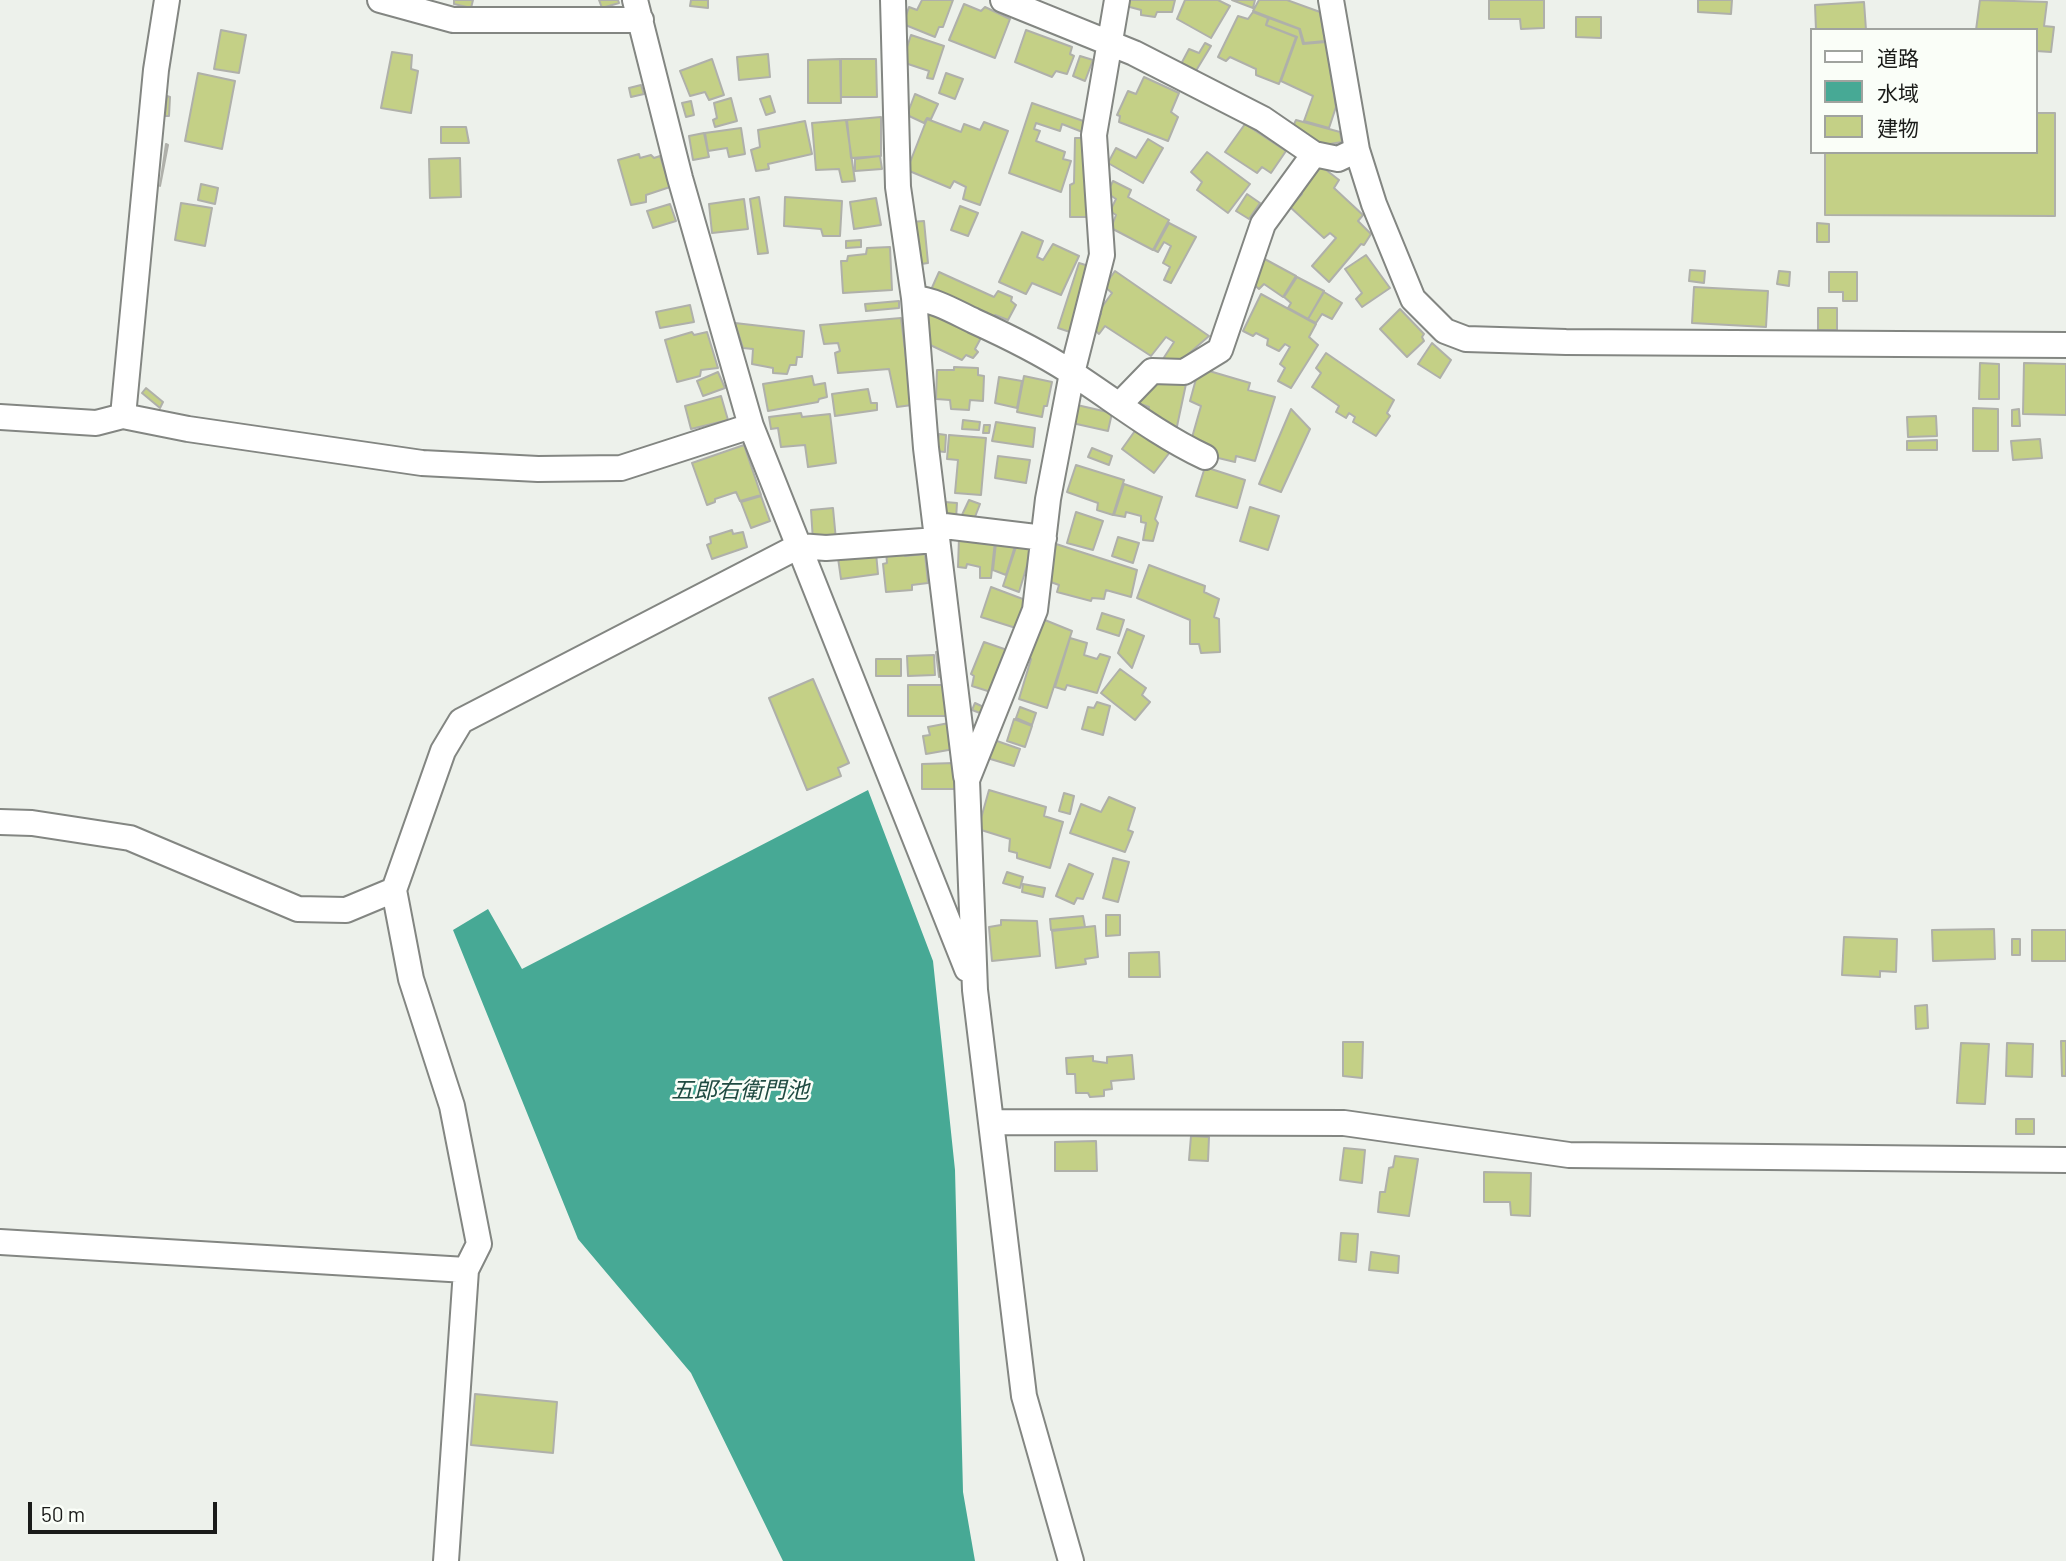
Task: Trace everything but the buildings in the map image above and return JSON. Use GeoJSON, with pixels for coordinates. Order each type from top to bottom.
{"type":"FeatureCollection","features":[{"type":"Feature","properties":{"kind":"street"},"geometry":{"type":"LineString","coordinates":[[123,416],[156,70],[167,0]]}},
{"type":"Feature","properties":{"kind":"street"},"geometry":{"type":"LineString","coordinates":[[380,0],[453,20],[638,10],[680,177],[751,426],[975,989]]}},
{"type":"Feature","properties":{"kind":"street"},"geometry":{"type":"LineString","coordinates":[[893,0],[898,187],[914,298],[926,448],[967,780],[975,989],[1024,1396],[1071,1561]]}},
{"type":"Feature","properties":{"kind":"street"},"geometry":{"type":"LineString","coordinates":[[1003,0],[1108,44],[1134,52],[1263,119],[1314,154],[1338,159],[1357,150]]}},
{"type":"Feature","properties":{"kind":"street"},"geometry":{"type":"LineString","coordinates":[[967,780],[1035,610],[1048,499],[1072,373],[1102,255],[1094,135],[1117,0]]}},
{"type":"Feature","properties":{"kind":"street"},"geometry":{"type":"LineString","coordinates":[[1331,0],[1357,150],[1374,204],[1413,299],[1445,331],[1466,339],[1566,342],[2066,345]]}},
{"type":"Feature","properties":{"kind":"street"},"geometry":{"type":"LineString","coordinates":[[1119,405],[1152,371],[1184,372],[1220,350],[1263,224],[1314,154]]}},
{"type":"Feature","properties":{"kind":"street"},"geometry":{"type":"LineString","coordinates":[[914,298],[946,308],[1032,349],[1174,443],[1205,457]]}},
{"type":"Feature","properties":{"kind":"street"},"geometry":{"type":"LineString","coordinates":[[0,417],[96,423],[123,416],[188,429],[422,463],[538,469],[621,468],[751,426]]}},
{"type":"Feature","properties":{"kind":"street"},"geometry":{"type":"LineString","coordinates":[[446,1561],[466,1270],[479,1244],[452,1106],[411,979],[394,890],[443,751],[461,721],[799,546],[826,548],[936,533],[1044,538]]}},
{"type":"Feature","properties":{"kind":"street"},"geometry":{"type":"LineString","coordinates":[[0,822],[32,823],[130,838],[298,909],[346,910],[394,890]]}},
{"type":"Feature","properties":{"kind":"street"},"geometry":{"type":"LineString","coordinates":[[991,1122],[1344,1123],[1569,1155],[2066,1160]]}},
{"type":"Feature","properties":{"kind":"street"},"geometry":{"type":"LineString","coordinates":[[0,1242],[466,1270]]}},
{"type":"Feature","properties":{"kind":"water","name":"五郎右衛門池"},"geometry":{"type":"Polygon","coordinates":[[[868,790],[933,961],[955,1170],[963,1492],[975,1561],[783,1561],[691,1373],[578,1239],[453,930],[488,909],[522,969],[868,790]]]}}]}
